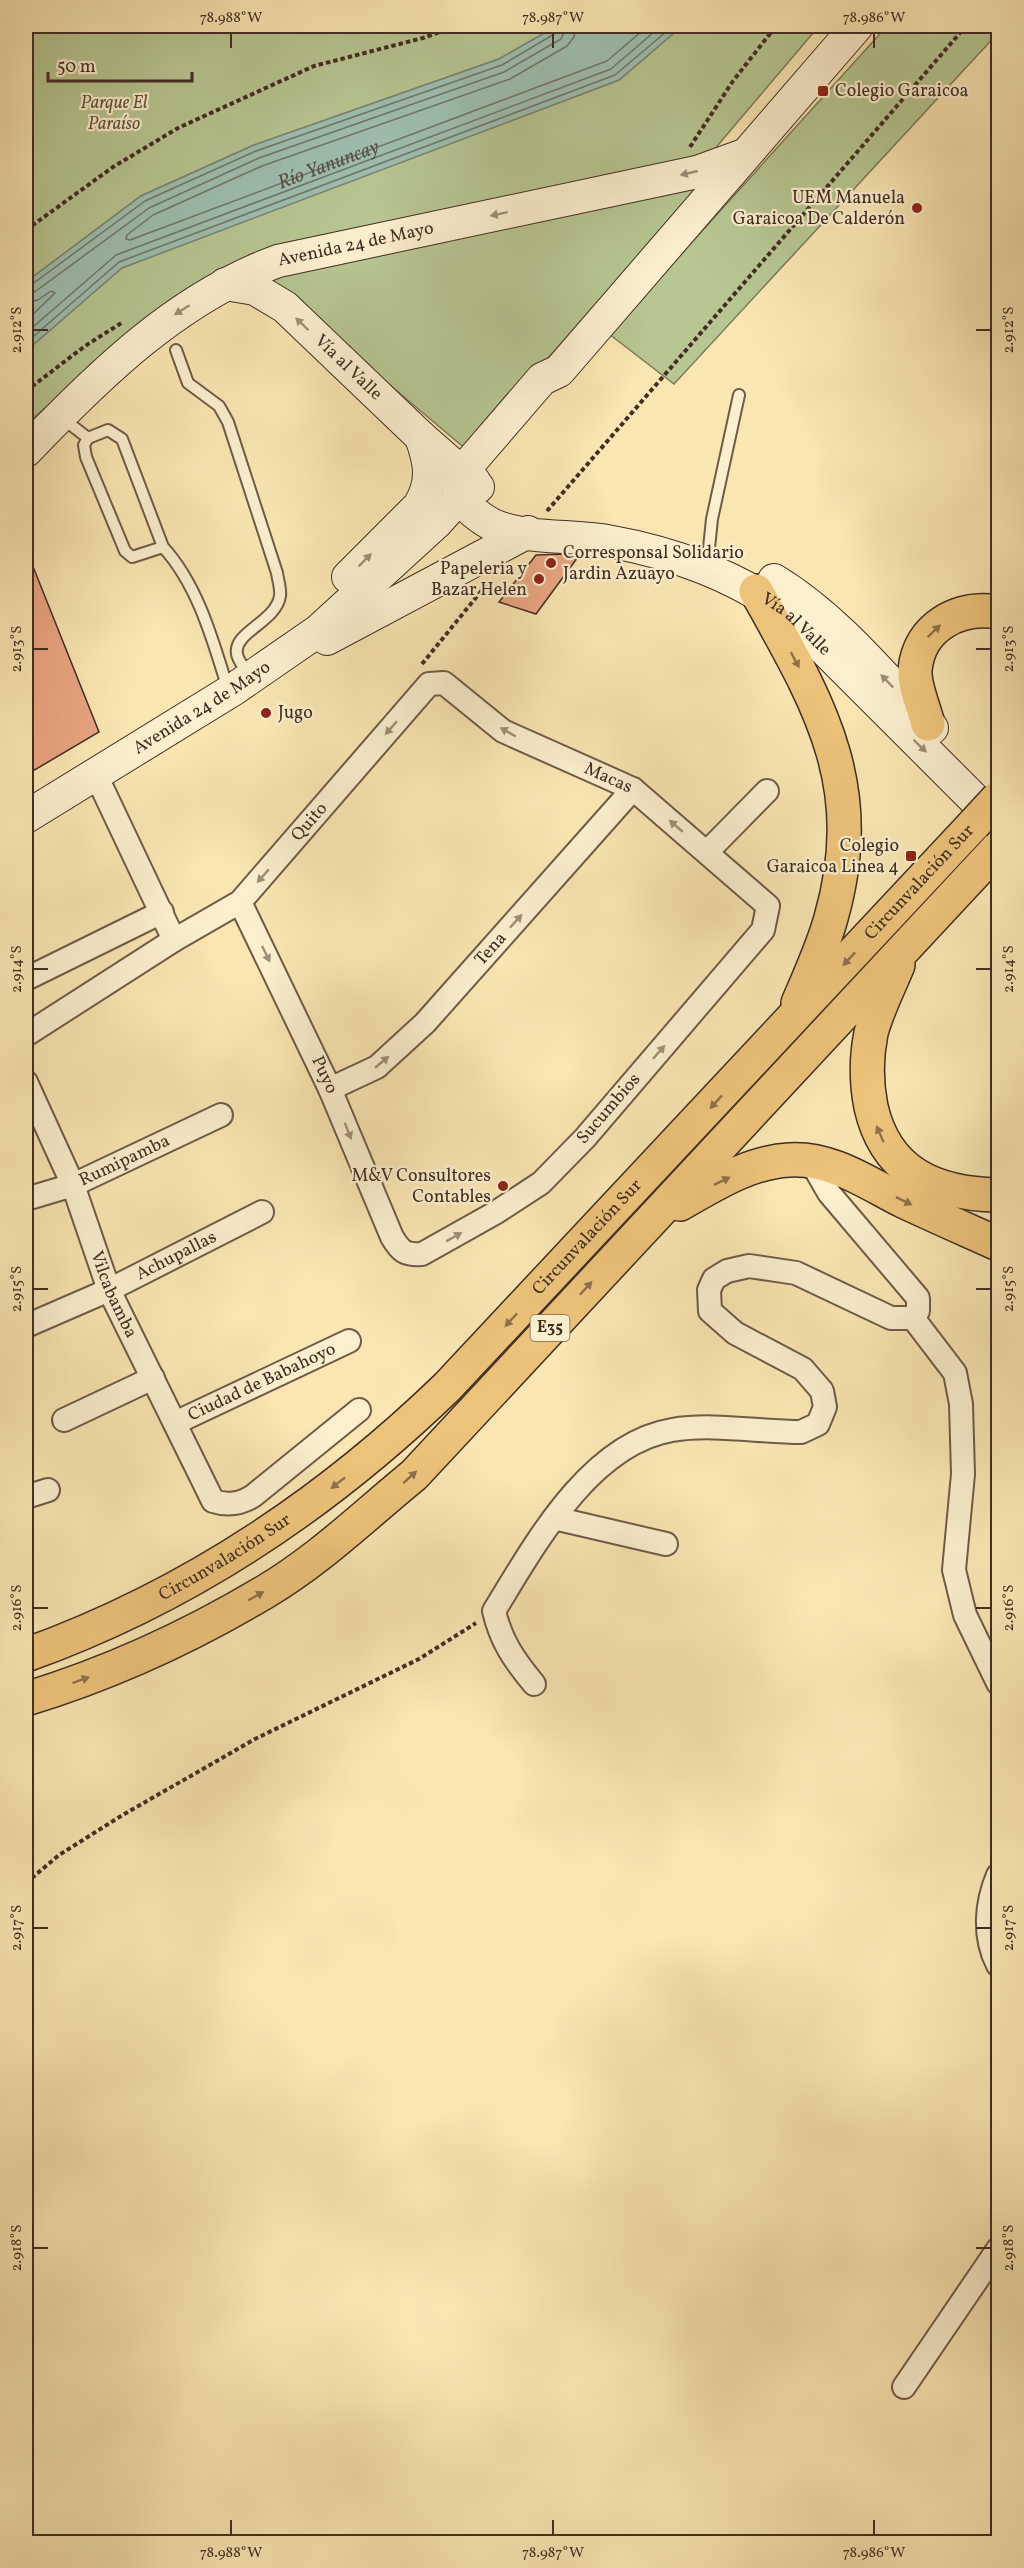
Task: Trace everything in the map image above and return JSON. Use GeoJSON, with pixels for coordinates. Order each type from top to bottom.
{"type":"FeatureCollection","features":[{"type":"Feature","properties":{"kind":"highway"},"geometry":{"type":"LineString","coordinates":[[756,591],[797,664],[830,735],[838,770],[846,835],[841,879],[831,919],[791,1021]]}},
{"type":"Feature","properties":{"kind":"highway"},"geometry":{"type":"LineString","coordinates":[[928,724],[915,671],[922,643],[937,626],[953,616],[980,609],[999,612]]}},
{"type":"Feature","properties":{"kind":"highway","name":"Circunvalación Sur"},"geometry":{"type":"LineString","coordinates":[[26,1700],[119,1666],[188,1633],[264,1592],[313,1558],[414,1474],[905,946],[992,837],[999,797]]}},
{"type":"Feature","properties":{"kind":"highway","name":"Circunvalación Sur"},"geometry":{"type":"LineString","coordinates":[[26,1655],[120,1618],[240,1552],[305,1509],[367,1460],[447,1387],[791,1021],[992,837]]}},
{"type":"Feature","properties":{"kind":"highway"},"geometry":{"type":"LineString","coordinates":[[905,946],[878,1013],[867,1057],[866,1084],[877,1129],[886,1147],[914,1175],[935,1186],[958,1192],[999,1195]]}},
{"type":"Feature","properties":{"kind":"highway"},"geometry":{"type":"LineString","coordinates":[[652,1219],[723,1179],[755,1166],[787,1160],[810,1160],[850,1173],[999,1244]]}},
{"type":"Feature","properties":{"kind":"main road","name":"Avenida 24 de Mayo"},"geometry":{"type":"LineString","coordinates":[[26,817],[237,685],[318,631],[436,523],[465,484],[554,386],[559,371],[857,26]]}},
{"type":"Feature","properties":{"kind":"main road","name":"Avenida 24 de Mayo"},"geometry":{"type":"LineString","coordinates":[[26,452],[80,395],[168,319],[225,284],[278,261],[697,172],[745,155]]}},
{"type":"Feature","properties":{"kind":"main road","name":"Vía al Valle"},"geometry":{"type":"LineString","coordinates":[[225,284],[255,289],[285,307],[421,436],[465,484],[476,513],[497,527],[535,524],[612,524],[709,548],[758,569],[802,596],[837,628],[999,797]]}},
{"type":"Feature","properties":{"kind":"main road"},"geometry":{"type":"LineString","coordinates":[[237,685],[419,506],[428,492],[431,474],[421,436]]}},
{"type":"Feature","properties":{"kind":"main road","name":"Vía al Valle"},"geometry":{"type":"LineString","coordinates":[[535,524],[681,560],[729,577],[756,591],[789,614],[992,837]]}},
{"type":"Feature","properties":{"kind":"main road"},"geometry":{"type":"LineString","coordinates":[[237,685],[535,524]]}},
{"type":"Feature","properties":{"kind":"street","name":"Macas"},"geometry":{"type":"LineString","coordinates":[[429,684],[444,683],[503,731],[633,789],[768,906]]}},
{"type":"Feature","properties":{"kind":"street","name":"Quito"},"geometry":{"type":"LineString","coordinates":[[26,1035],[174,940],[240,902],[429,684]]}},
{"type":"Feature","properties":{"kind":"street"},"geometry":{"type":"LineString","coordinates":[[95,773],[174,940]]}},
{"type":"Feature","properties":{"kind":"street","name":"Tena"},"geometry":{"type":"LineString","coordinates":[[330,1089],[377,1067],[424,1023],[633,789]]}},
{"type":"Feature","properties":{"kind":"street"},"geometry":{"type":"LineString","coordinates":[[707,852],[768,791]]}},
{"type":"Feature","properties":{"kind":"street","name":"Puyo"},"geometry":{"type":"LineString","coordinates":[[240,902],[330,1089],[400,1252]]}},
{"type":"Feature","properties":{"kind":"street","name":"Sucumbios"},"geometry":{"type":"LineString","coordinates":[[400,1252],[422,1254],[495,1213],[541,1183],[585,1138],[763,930],[768,906]]}},
{"type":"Feature","properties":{"kind":"street"},"geometry":{"type":"LineString","coordinates":[[26,979],[162,912]]}},
{"type":"Feature","properties":{"kind":"street","name":"Vilcabamba"},"geometry":{"type":"LineString","coordinates":[[26,1082],[73,1185],[109,1290],[213,1501],[225,1505],[243,1503],[359,1410]]}},
{"type":"Feature","properties":{"kind":"street","name":"Rumipamba"},"geometry":{"type":"LineString","coordinates":[[26,1199],[73,1185],[221,1115]]}},
{"type":"Feature","properties":{"kind":"street"},"geometry":{"type":"LineString","coordinates":[[810,1160],[829,1192],[918,1298],[918,1311],[913,1318]]}},
{"type":"Feature","properties":{"kind":"street","name":"Achupallas"},"geometry":{"type":"LineString","coordinates":[[26,1326],[109,1290],[262,1212]]}},
{"type":"Feature","properties":{"kind":"street"},"geometry":{"type":"LineString","coordinates":[[534,1684],[512,1658],[499,1634],[494,1611],[571,1495],[606,1463],[643,1440],[671,1430],[801,1432],[818,1424],[825,1407],[822,1391],[804,1369],[735,1333],[710,1311],[709,1290],[714,1279],[727,1271],[749,1266],[796,1274],[820,1283],[891,1318],[913,1318]]}},
{"type":"Feature","properties":{"kind":"street"},"geometry":{"type":"LineString","coordinates":[[913,1318],[955,1372],[961,1404],[963,1474],[954,1570],[965,1615],[999,1683]]}},
{"type":"Feature","properties":{"kind":"street","name":"Ciudad de Babahoyo"},"geometry":{"type":"LineString","coordinates":[[175,1423],[349,1341]]}},
{"type":"Feature","properties":{"kind":"street"},"geometry":{"type":"LineString","coordinates":[[64,1420],[153,1378]]}},
{"type":"Feature","properties":{"kind":"street"},"geometry":{"type":"LineString","coordinates":[[26,1497],[48,1490]]}},
{"type":"Feature","properties":{"kind":"street"},"geometry":{"type":"LineString","coordinates":[[554,1518],[666,1544]]}},
{"type":"Feature","properties":{"kind":"street"},"geometry":{"type":"LineString","coordinates":[[999,1875],[990,1894],[987,1922],[999,1965]]}},
{"type":"Feature","properties":{"kind":"street"},"geometry":{"type":"LineString","coordinates":[[904,2386],[999,2249]]}},
{"type":"Feature","properties":{"kind":"lane"},"geometry":{"type":"LineString","coordinates":[[176,350],[188,382],[219,406],[228,423],[277,573],[281,594],[273,615],[243,637],[237,645],[237,685]]}},
{"type":"Feature","properties":{"kind":"lane"},"geometry":{"type":"LineString","coordinates":[[709,548],[712,519],[739,395]]}},
{"type":"Feature","properties":{"kind":"lane"},"geometry":{"type":"LineString","coordinates":[[59,416],[88,438]]}},
{"type":"Feature","properties":{"kind":"lane"},"geometry":{"type":"LineString","coordinates":[[163,548],[132,557],[125,551],[86,457],[84,446],[88,438],[108,430],[115,432],[122,439],[163,548],[176,561],[189,583],[237,685]]}},
{"type":"Feature","properties":{"kind":"path"},"geometry":{"type":"LineString","coordinates":[[26,230],[118,163],[178,128],[314,66],[423,38],[457,26]]}},
{"type":"Feature","properties":{"kind":"path"},"geometry":{"type":"LineString","coordinates":[[687,150],[733,81],[777,26]]}},
{"type":"Feature","properties":{"kind":"path"},"geometry":{"type":"LineString","coordinates":[[535,524],[673,368],[966,26]]}},
{"type":"Feature","properties":{"kind":"path"},"geometry":{"type":"LineString","coordinates":[[26,1883],[59,1855],[131,1810],[255,1738],[419,1659],[494,1611]]}},
{"type":"Feature","properties":{"kind":"green space","name":"Parque El Paraíso"},"geometry":{"type":"Polygon","coordinates":[[[26,26],[557,26],[499,59],[254,145],[141,196],[26,282],[26,26]]]}},
{"type":"Feature","properties":{"kind":"green space"},"geometry":{"type":"Polygon","coordinates":[[[682,26],[819,26],[707,158],[305,245],[159,312],[26,424],[26,351],[121,268],[619,80],[682,26]]]}},
{"type":"Feature","properties":{"kind":"green space"},"geometry":{"type":"Polygon","coordinates":[[[887,26],[998,26],[998,33],[674,384],[609,334],[887,26]]]}},
{"type":"Feature","properties":{"kind":"green space"},"geometry":{"type":"Polygon","coordinates":[[[704,181],[467,450],[264,279],[704,181]]]}},
{"type":"Feature","properties":{"kind":"water","name":"Río Yanuncay"},"geometry":{"type":"Polygon","coordinates":[[[557,26],[682,26],[619,80],[122,268],[26,351],[26,282],[141,196],[254,145],[499,59],[557,26]]]}},
{"type":"Feature","properties":{"kind":"building"},"geometry":{"type":"Polygon","coordinates":[[[26,549],[99,732],[26,775],[26,549]]]}},
{"type":"Feature","properties":{"kind":"building","name":"Papeleria y Bazar Helen"},"geometry":{"type":"Polygon","coordinates":[[[564,554],[578,557],[536,614],[499,602],[536,555],[564,554]]]}},
{"type":"Feature","properties":{"kind":"place","name":"Colegio Garaicoa"},"geometry":{"type":"Point","coordinates":[823,91]}},
{"type":"Feature","properties":{"kind":"place","name":"UEM Manuela Garaicoa De Calderón"},"geometry":{"type":"Point","coordinates":[917,208]}},
{"type":"Feature","properties":{"kind":"place","name":"Corresponsal Solidario Jardin Azuayo"},"geometry":{"type":"Point","coordinates":[551,563]}},
{"type":"Feature","properties":{"kind":"place","name":"Papeleria y Bazar Helen"},"geometry":{"type":"Point","coordinates":[539,579]}},
{"type":"Feature","properties":{"kind":"place","name":"Jugo"},"geometry":{"type":"Point","coordinates":[266,713]}},
{"type":"Feature","properties":{"kind":"place","name":"Colegio Garaicoa Linea 4"},"geometry":{"type":"Point","coordinates":[911,856]}},
{"type":"Feature","properties":{"kind":"place","name":"M&V Consultores Contables"},"geometry":{"type":"Point","coordinates":[503,1186]}}]}
